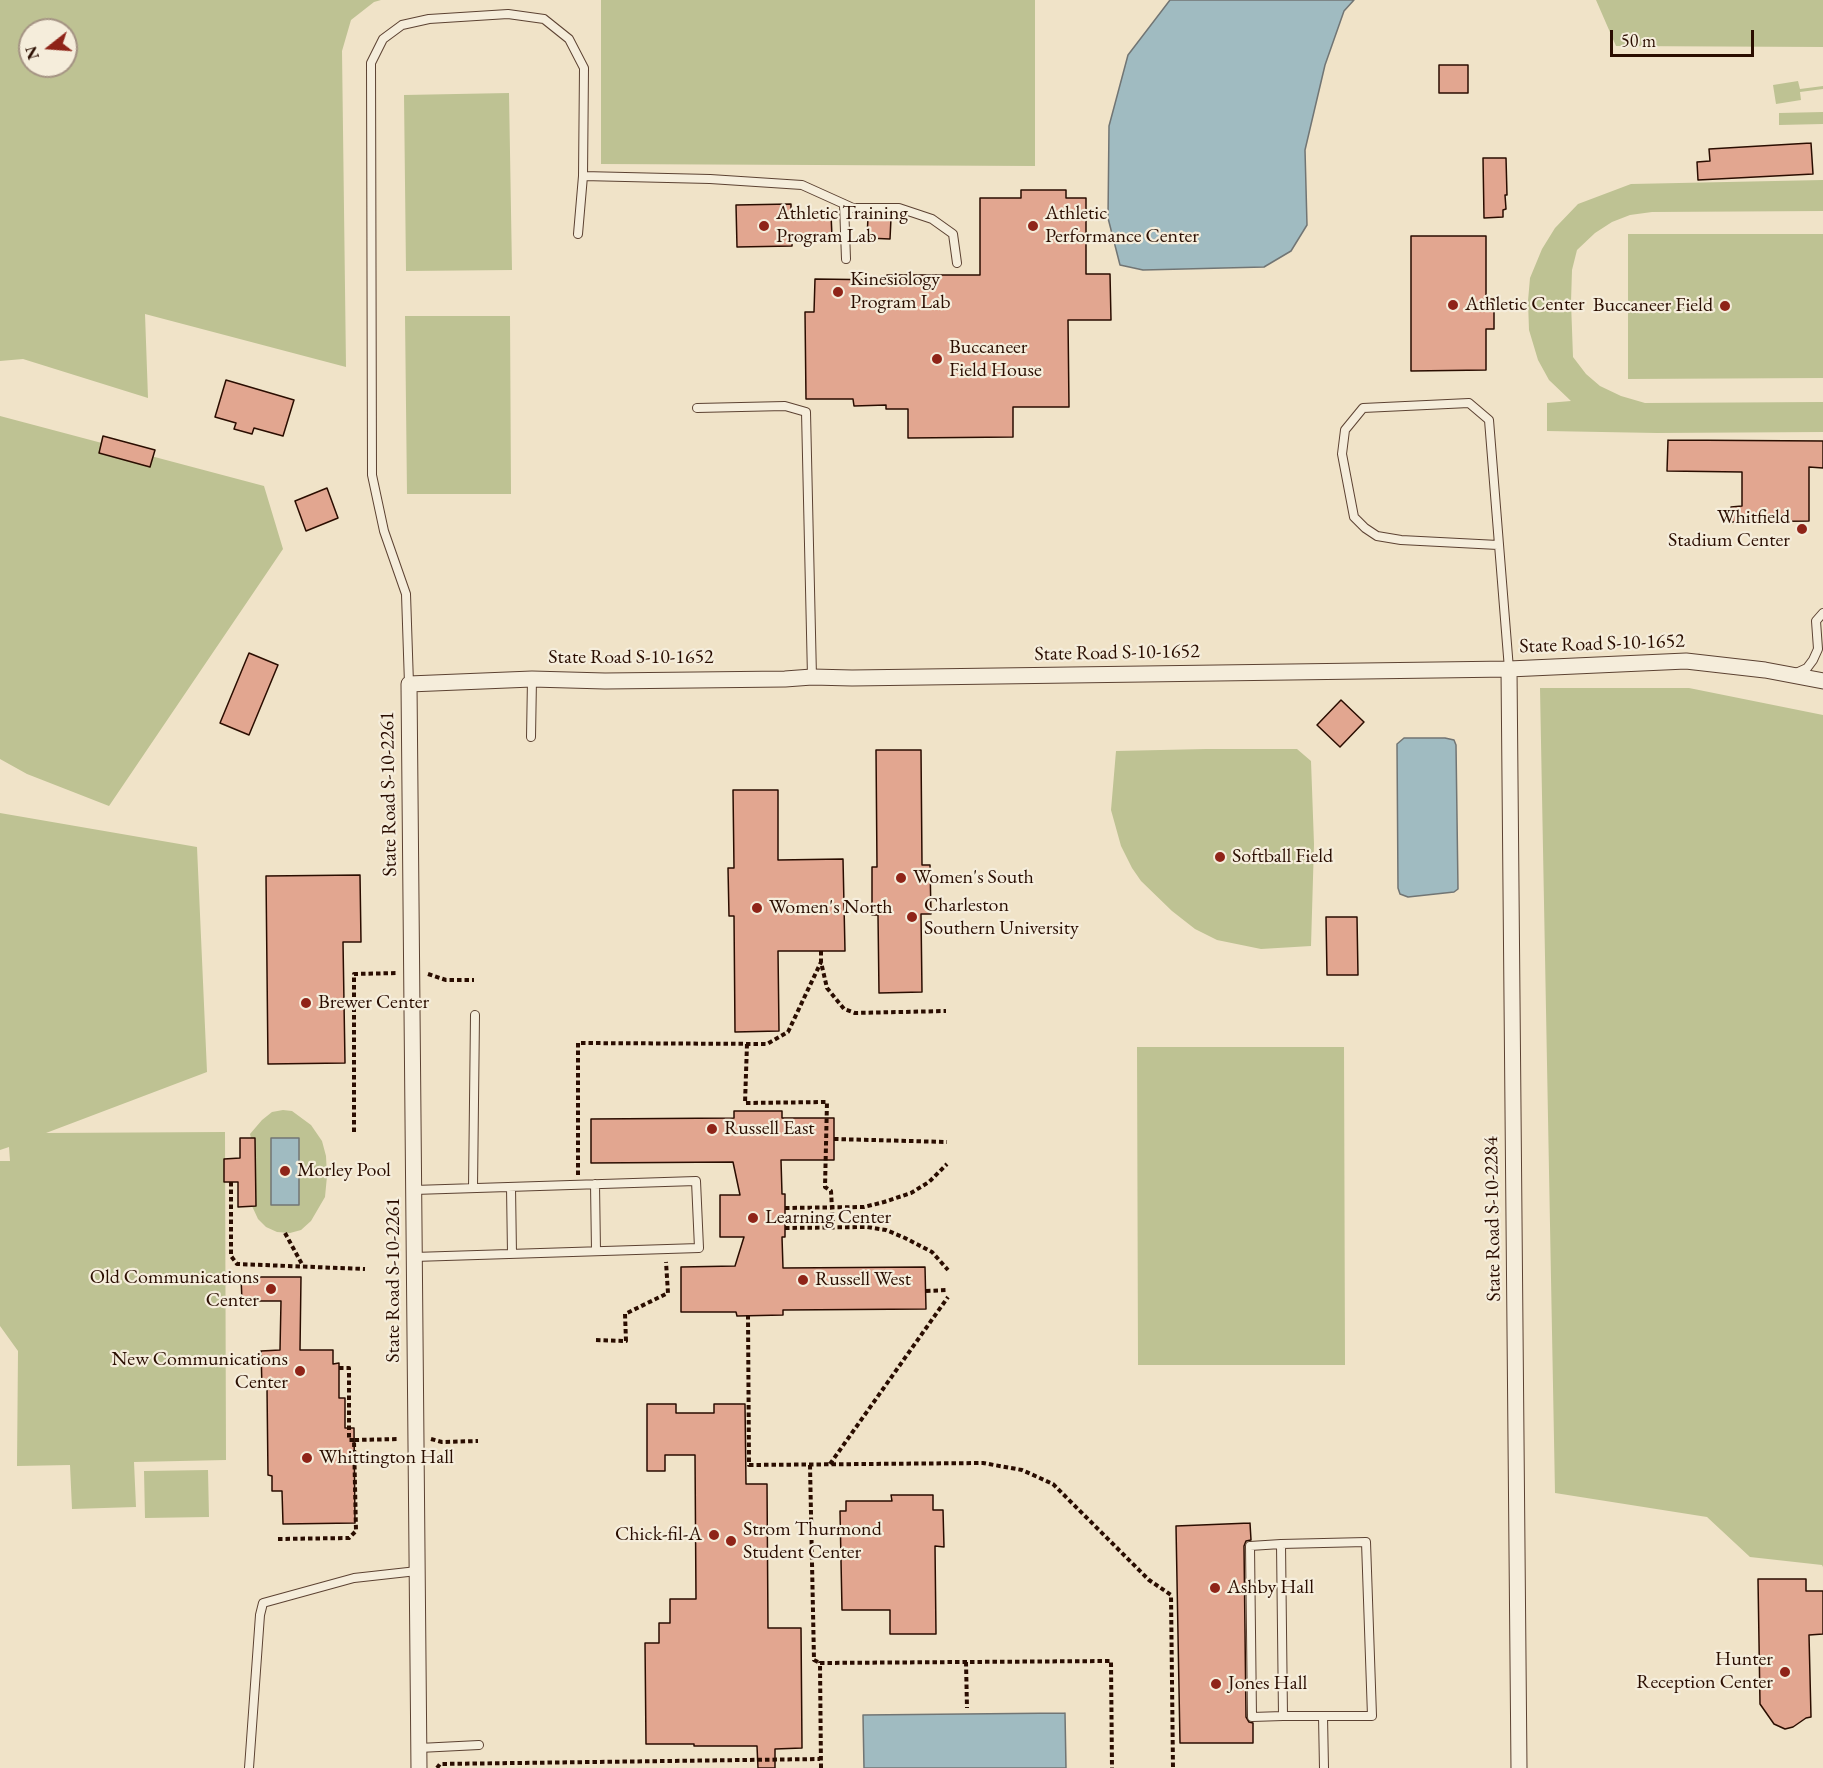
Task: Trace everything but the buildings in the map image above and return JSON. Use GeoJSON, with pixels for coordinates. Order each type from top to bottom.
{"type":"FeatureCollection","features":[{"type":"Feature","properties":{"kind":"street","name":"State Road S-10-1652"},"geometry":{"type":"LineString","coordinates":[[409,684],[532,679],[605,681],[1509,669],[1686,661],[1765,670],[1823,681]]}},
{"type":"Feature","properties":{"kind":"street","name":"State Road S-10-2284"},"geometry":{"type":"LineString","coordinates":[[1509,669],[1519,1768]]}},
{"type":"Feature","properties":{"kind":"street","name":"State Road S-10-2261"},"geometry":{"type":"LineString","coordinates":[[409,684],[419,1768]]}},
{"type":"Feature","properties":{"kind":"lane"},"geometry":{"type":"LineString","coordinates":[[409,684],[406,594],[384,531],[372,475],[371,63],[383,39],[402,25],[429,19],[508,15],[544,19],[569,39],[584,68],[583,176],[578,234]]}},
{"type":"Feature","properties":{"kind":"lane"},"geometry":{"type":"LineString","coordinates":[[583,176],[710,179],[802,185],[853,208],[899,208],[932,219],[953,234],[957,263]]}},
{"type":"Feature","properties":{"kind":"lane"},"geometry":{"type":"LineString","coordinates":[[844,204],[846,259]]}},
{"type":"Feature","properties":{"kind":"lane"},"geometry":{"type":"LineString","coordinates":[[1498,545],[1401,540],[1377,536],[1354,517],[1342,454],[1346,430],[1363,408],[1469,403],[1489,420],[1509,669]]}},
{"type":"Feature","properties":{"kind":"lane"},"geometry":{"type":"LineString","coordinates":[[697,408],[785,406],[806,412],[812,677]]}},
{"type":"Feature","properties":{"kind":"lane"},"geometry":{"type":"LineString","coordinates":[[1791,675],[1807,668],[1814,660],[1818,649],[1816,621],[1823,613]]}},
{"type":"Feature","properties":{"kind":"lane"},"geometry":{"type":"LineString","coordinates":[[1791,675],[1823,674]]}},
{"type":"Feature","properties":{"kind":"lane"},"geometry":{"type":"LineString","coordinates":[[531,737],[532,679]]}},
{"type":"Feature","properties":{"kind":"lane"},"geometry":{"type":"LineString","coordinates":[[473,1188],[475,1015]]}},
{"type":"Feature","properties":{"kind":"lane"},"geometry":{"type":"LineString","coordinates":[[414,1190],[696,1180],[699,1248],[414,1257]]}},
{"type":"Feature","properties":{"kind":"lane"},"geometry":{"type":"LineString","coordinates":[[596,1184],[596,1251]]}},
{"type":"Feature","properties":{"kind":"lane"},"geometry":{"type":"LineString","coordinates":[[511,1187],[512,1254]]}},
{"type":"Feature","properties":{"kind":"lane"},"geometry":{"type":"LineString","coordinates":[[1366,1542],[1372,1716],[1252,1717],[1250,1546],[1281,1544],[1366,1542]]}},
{"type":"Feature","properties":{"kind":"lane"},"geometry":{"type":"LineString","coordinates":[[1281,1544],[1283,1716]]}},
{"type":"Feature","properties":{"kind":"lane"},"geometry":{"type":"LineString","coordinates":[[249,1768],[260,1615],[263,1603],[354,1578],[417,1571]]}},
{"type":"Feature","properties":{"kind":"lane"},"geometry":{"type":"LineString","coordinates":[[1323,1716],[1324,1768]]}},
{"type":"Feature","properties":{"kind":"lane"},"geometry":{"type":"LineString","coordinates":[[419,1748],[479,1745]]}},
{"type":"Feature","properties":{"kind":"path"},"geometry":{"type":"LineString","coordinates":[[578,1184],[578,1043],[767,1044],[788,1032],[820,962],[821,951]]}},
{"type":"Feature","properties":{"kind":"path"},"geometry":{"type":"LineString","coordinates":[[820,962],[827,988],[844,1009],[855,1012],[946,1011]]}},
{"type":"Feature","properties":{"kind":"path"},"geometry":{"type":"LineString","coordinates":[[354,1132],[354,974],[424,973],[446,980],[474,980]]}},
{"type":"Feature","properties":{"kind":"path"},"geometry":{"type":"LineString","coordinates":[[747,1044],[745,1103],[827,1102],[825,1187],[831,1191],[833,1227]]}},
{"type":"Feature","properties":{"kind":"path"},"geometry":{"type":"LineString","coordinates":[[834,1139],[947,1142]]}},
{"type":"Feature","properties":{"kind":"path"},"geometry":{"type":"LineString","coordinates":[[785,1208],[864,1207],[911,1193],[929,1182],[947,1164]]}},
{"type":"Feature","properties":{"kind":"path"},"geometry":{"type":"LineString","coordinates":[[231,1182],[231,1256],[237,1264],[365,1269]]}},
{"type":"Feature","properties":{"kind":"path"},"geometry":{"type":"LineString","coordinates":[[785,1228],[867,1227],[886,1230],[932,1252],[948,1270]]}},
{"type":"Feature","properties":{"kind":"path"},"geometry":{"type":"LineString","coordinates":[[285,1233],[303,1266]]}},
{"type":"Feature","properties":{"kind":"path"},"geometry":{"type":"LineString","coordinates":[[596,1340],[626,1341],[625,1314],[668,1293],[666,1249]]}},
{"type":"Feature","properties":{"kind":"path"},"geometry":{"type":"LineString","coordinates":[[926,1291],[948,1290]]}},
{"type":"Feature","properties":{"kind":"path"},"geometry":{"type":"LineString","coordinates":[[829,1465],[948,1297]]}},
{"type":"Feature","properties":{"kind":"path"},"geometry":{"type":"LineString","coordinates":[[748,1316],[749,1465],[983,1463],[1022,1470],[1053,1484],[1149,1580],[1171,1595],[1173,1768]]}},
{"type":"Feature","properties":{"kind":"path"},"geometry":{"type":"LineString","coordinates":[[339,1368],[349,1368],[349,1440],[428,1438],[442,1442],[478,1441]]}},
{"type":"Feature","properties":{"kind":"path"},"geometry":{"type":"LineString","coordinates":[[278,1539],[349,1538],[356,1532],[354,1440]]}},
{"type":"Feature","properties":{"kind":"path"},"geometry":{"type":"LineString","coordinates":[[810,1465],[814,1660],[820,1663],[1111,1661],[1112,1768]]}},
{"type":"Feature","properties":{"kind":"path"},"geometry":{"type":"LineString","coordinates":[[966,1662],[967,1708]]}},
{"type":"Feature","properties":{"kind":"path"},"geometry":{"type":"LineString","coordinates":[[820,1663],[821,1768]]}},
{"type":"Feature","properties":{"kind":"path"},"geometry":{"type":"LineString","coordinates":[[437,1768],[440,1764],[820,1759]]}},
{"type":"Feature","properties":{"kind":"green space"},"geometry":{"type":"Polygon","coordinates":[[[0,0],[381,0],[374,2],[351,20],[342,51],[346,367],[145,314],[148,398],[23,359],[0,361],[0,0]]]}},
{"type":"Feature","properties":{"kind":"green space"},"geometry":{"type":"Polygon","coordinates":[[[601,0],[1035,0],[1035,166],[601,164],[601,0]]]}},
{"type":"Feature","properties":{"kind":"green space"},"geometry":{"type":"Polygon","coordinates":[[[1596,0],[1823,0],[1823,47],[1616,46],[1596,0]]]}},
{"type":"Feature","properties":{"kind":"green space"},"geometry":{"type":"Polygon","coordinates":[[[1798,81],[1800,89],[1823,86],[1823,89],[1800,92],[1801,100],[1776,104],[1773,85],[1798,81]]]}},
{"type":"Feature","properties":{"kind":"green space"},"geometry":{"type":"Polygon","coordinates":[[[509,93],[512,270],[406,271],[404,95],[509,93]]]}},
{"type":"Feature","properties":{"kind":"green space"},"geometry":{"type":"Polygon","coordinates":[[[1823,112],[1823,124],[1779,125],[1779,113],[1823,112]]]}},
{"type":"Feature","properties":{"kind":"green space"},"geometry":{"type":"Polygon","coordinates":[[[1823,180],[1823,211],[1652,212],[1630,215],[1612,222],[1595,233],[1577,250],[1572,270],[1571,302],[1573,357],[1586,374],[1600,386],[1621,396],[1645,403],[1823,402],[1823,432],[1547,431],[1547,403],[1571,401],[1549,380],[1538,360],[1529,330],[1530,278],[1542,249],[1555,228],[1578,204],[1631,184],[1823,180]]]}},
{"type":"Feature","properties":{"kind":"green space","name":"Buccaneer Field"},"geometry":{"type":"Polygon","coordinates":[[[1628,234],[1823,234],[1823,378],[1628,379],[1628,234]]]}},
{"type":"Feature","properties":{"kind":"green space"},"geometry":{"type":"Polygon","coordinates":[[[405,316],[510,316],[511,494],[407,494],[405,316]]]}},
{"type":"Feature","properties":{"kind":"green space"},"geometry":{"type":"Polygon","coordinates":[[[0,416],[264,486],[283,549],[109,806],[27,774],[0,759],[0,416]]]}},
{"type":"Feature","properties":{"kind":"green space"},"geometry":{"type":"Polygon","coordinates":[[[1540,688],[1689,688],[1823,715],[1823,1567],[1822,1565],[1750,1557],[1707,1517],[1555,1493],[1540,688]]]}},
{"type":"Feature","properties":{"kind":"green space","name":"Softball Field"},"geometry":{"type":"Polygon","coordinates":[[[1297,749],[1311,761],[1314,844],[1311,946],[1261,949],[1217,940],[1195,929],[1172,911],[1141,881],[1132,868],[1121,846],[1111,810],[1116,751],[1297,749]]]}},
{"type":"Feature","properties":{"kind":"green space"},"geometry":{"type":"Polygon","coordinates":[[[0,813],[197,847],[207,1072],[46,1133],[225,1132],[226,1460],[134,1462],[136,1507],[72,1509],[70,1465],[17,1466],[18,1351],[0,1326],[0,1161],[10,1161],[9,1147],[0,1150],[0,813]]]}},
{"type":"Feature","properties":{"kind":"green space"},"geometry":{"type":"Polygon","coordinates":[[[1137,1047],[1344,1047],[1345,1365],[1138,1365],[1137,1047]]]}},
{"type":"Feature","properties":{"kind":"green space"},"geometry":{"type":"Polygon","coordinates":[[[292,1111],[311,1125],[322,1141],[326,1156],[325,1197],[311,1221],[301,1230],[290,1233],[277,1232],[266,1227],[258,1219],[252,1206],[256,1206],[255,1138],[251,1138],[250,1134],[272,1112],[292,1111]]]}},
{"type":"Feature","properties":{"kind":"green space"},"geometry":{"type":"Polygon","coordinates":[[[208,1470],[209,1517],[145,1518],[144,1471],[208,1470]]]}},
{"type":"Feature","properties":{"kind":"water"},"geometry":{"type":"Polygon","coordinates":[[[1170,0],[1354,0],[1344,11],[1325,65],[1305,150],[1307,225],[1291,251],[1264,267],[1143,270],[1120,265],[1108,218],[1109,126],[1128,55],[1170,0]]]}},
{"type":"Feature","properties":{"kind":"water"},"geometry":{"type":"Polygon","coordinates":[[[1404,738],[1445,738],[1454,740],[1456,745],[1458,889],[1454,892],[1408,897],[1400,894],[1398,888],[1397,744],[1404,738]]]}},
{"type":"Feature","properties":{"kind":"water","name":"Morley Pool"},"geometry":{"type":"Polygon","coordinates":[[[271,1138],[299,1138],[299,1205],[271,1205],[271,1138]]]}},
{"type":"Feature","properties":{"kind":"water"},"geometry":{"type":"Polygon","coordinates":[[[1065,1713],[1066,1768],[864,1768],[863,1715],[1065,1713]]]}},
{"type":"Feature","properties":{"kind":"place","name":"Athletic Training Program Lab"},"geometry":{"type":"Point","coordinates":[764,226]}},
{"type":"Feature","properties":{"kind":"place","name":"Athletic Performance Center"},"geometry":{"type":"Point","coordinates":[1033,226]}},
{"type":"Feature","properties":{"kind":"place","name":"Kinesiology Program Lab"},"geometry":{"type":"Point","coordinates":[838,292]}},
{"type":"Feature","properties":{"kind":"place","name":"Athletic Center"},"geometry":{"type":"Point","coordinates":[1453,305]}},
{"type":"Feature","properties":{"kind":"place","name":"Buccaneer Field"},"geometry":{"type":"Point","coordinates":[1725,306]}},
{"type":"Feature","properties":{"kind":"place","name":"Buccaneer Field House"},"geometry":{"type":"Point","coordinates":[937,359]}},
{"type":"Feature","properties":{"kind":"place","name":"Whitfield Stadium Center"},"geometry":{"type":"Point","coordinates":[1802,529]}},
{"type":"Feature","properties":{"kind":"place","name":"Softball Field"},"geometry":{"type":"Point","coordinates":[1220,857]}},
{"type":"Feature","properties":{"kind":"place","name":"Women's South"},"geometry":{"type":"Point","coordinates":[901,878]}},
{"type":"Feature","properties":{"kind":"place","name":"Women's North"},"geometry":{"type":"Point","coordinates":[757,908]}},
{"type":"Feature","properties":{"kind":"place","name":"Charleston Southern University"},"geometry":{"type":"Point","coordinates":[912,917]}},
{"type":"Feature","properties":{"kind":"place","name":"Brewer Center"},"geometry":{"type":"Point","coordinates":[306,1003]}},
{"type":"Feature","properties":{"kind":"place","name":"Russell East"},"geometry":{"type":"Point","coordinates":[712,1129]}},
{"type":"Feature","properties":{"kind":"place","name":"Morley Pool"},"geometry":{"type":"Point","coordinates":[285,1171]}},
{"type":"Feature","properties":{"kind":"place","name":"Learning Center"},"geometry":{"type":"Point","coordinates":[753,1218]}},
{"type":"Feature","properties":{"kind":"place","name":"Russell West"},"geometry":{"type":"Point","coordinates":[803,1280]}},
{"type":"Feature","properties":{"kind":"place","name":"Old Communications Center"},"geometry":{"type":"Point","coordinates":[271,1289]}},
{"type":"Feature","properties":{"kind":"place","name":"New Communications Center"},"geometry":{"type":"Point","coordinates":[300,1371]}},
{"type":"Feature","properties":{"kind":"place","name":"Whittington Hall"},"geometry":{"type":"Point","coordinates":[307,1458]}},
{"type":"Feature","properties":{"kind":"place","name":"Chick-fil-A"},"geometry":{"type":"Point","coordinates":[714,1535]}},
{"type":"Feature","properties":{"kind":"place","name":"Strom Thurmond Student Center"},"geometry":{"type":"Point","coordinates":[731,1541]}},
{"type":"Feature","properties":{"kind":"place","name":"Ashby Hall"},"geometry":{"type":"Point","coordinates":[1215,1588]}},
{"type":"Feature","properties":{"kind":"place","name":"Hunter Reception Center"},"geometry":{"type":"Point","coordinates":[1785,1672]}},
{"type":"Feature","properties":{"kind":"place","name":"Jones Hall"},"geometry":{"type":"Point","coordinates":[1216,1684]}}]}
